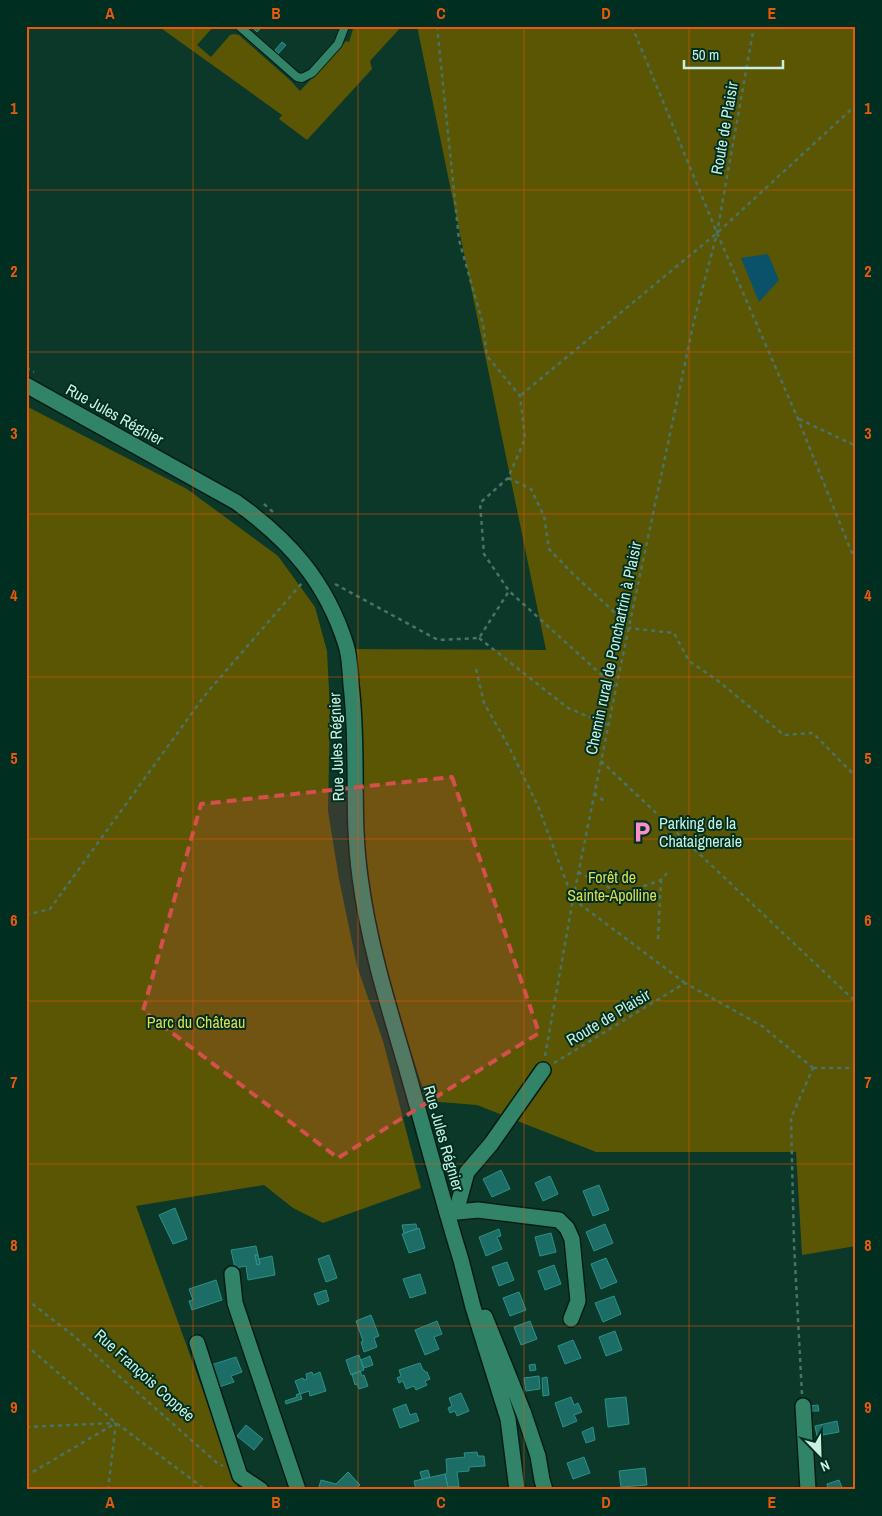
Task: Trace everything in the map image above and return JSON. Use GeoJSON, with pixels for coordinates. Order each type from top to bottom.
{"type":"FeatureCollection","features":[{"type":"Feature","properties":{"kind":"street","name":"Rue Jules Régnier"},"geometry":{"type":"LineString","coordinates":[[30,378],[236,502],[260,519],[282,538],[311,572],[331,606],[347,646],[355,719],[359,876],[375,959],[452,1213],[473,1307],[508,1420],[517,1490]]}},
{"type":"Feature","properties":{"kind":"street"},"geometry":{"type":"LineString","coordinates":[[543,1070],[491,1144],[467,1172],[452,1213],[478,1210],[560,1220],[567,1228],[572,1239],[578,1301],[571,1319]]}},
{"type":"Feature","properties":{"kind":"street","name":"Rue Jules Régnier"},"geometry":{"type":"LineString","coordinates":[[461,1260],[524,1414],[538,1456],[545,1490]]}},
{"type":"Feature","properties":{"kind":"street"},"geometry":{"type":"LineString","coordinates":[[232,1274],[235,1303],[298,1490]]}},
{"type":"Feature","properties":{"kind":"street","name":"Rue François Coppée"},"geometry":{"type":"LineString","coordinates":[[197,1343],[240,1476]]}},
{"type":"Feature","properties":{"kind":"street"},"geometry":{"type":"LineString","coordinates":[[803,1406],[808,1490]]}},
{"type":"Feature","properties":{"kind":"street"},"geometry":{"type":"LineString","coordinates":[[240,1476],[261,1490]]}},
{"type":"Feature","properties":{"kind":"lane"},"geometry":{"type":"LineString","coordinates":[[239,26],[297,77],[302,78],[312,73],[338,44],[345,26]]}},
{"type":"Feature","properties":{"kind":"path"},"geometry":{"type":"LineString","coordinates":[[26,34],[33,26]]}},
{"type":"Feature","properties":{"kind":"path"},"geometry":{"type":"LineString","coordinates":[[437,26],[459,240],[483,324],[487,356],[520,396],[525,439],[508,478],[480,503],[484,554],[509,592],[616,688]]}},
{"type":"Feature","properties":{"kind":"path"},"geometry":{"type":"LineString","coordinates":[[632,26],[717,234],[798,419],[856,563]]}},
{"type":"Feature","properties":{"kind":"path","name":"Route de Plaisir"},"geometry":{"type":"LineString","coordinates":[[717,234],[754,26]]}},
{"type":"Feature","properties":{"kind":"path"},"geometry":{"type":"LineString","coordinates":[[520,396],[717,234],[856,105]]}},
{"type":"Feature","properties":{"kind":"path","name":"Chemin rural de Ponchartrin à Plaisir"},"geometry":{"type":"LineString","coordinates":[[543,1070],[573,899],[600,761],[694,321],[717,234]]}},
{"type":"Feature","properties":{"kind":"path"},"geometry":{"type":"LineString","coordinates":[[26,368],[30,378]]}},
{"type":"Feature","properties":{"kind":"path"},"geometry":{"type":"LineString","coordinates":[[798,419],[856,446]]}},
{"type":"Feature","properties":{"kind":"path"},"geometry":{"type":"LineString","coordinates":[[508,478],[531,489],[544,516],[549,549],[628,628],[674,633],[689,661],[717,680],[784,735],[813,733],[856,777]]}},
{"type":"Feature","properties":{"kind":"path"},"geometry":{"type":"LineString","coordinates":[[260,501],[274,512]]}},
{"type":"Feature","properties":{"kind":"path"},"geometry":{"type":"LineString","coordinates":[[26,915],[50,910],[205,695],[311,572]]}},
{"type":"Feature","properties":{"kind":"path"},"geometry":{"type":"LineString","coordinates":[[335,591],[331,582],[438,640],[478,638],[568,708],[608,725]]}},
{"type":"Feature","properties":{"kind":"path"},"geometry":{"type":"LineString","coordinates":[[478,638],[509,592]]}},
{"type":"Feature","properties":{"kind":"path"},"geometry":{"type":"LineString","coordinates":[[476,669],[484,703],[538,806],[573,899],[685,983],[762,1026],[813,1068],[856,1068]]}},
{"type":"Feature","properties":{"kind":"path"},"geometry":{"type":"LineString","coordinates":[[600,761],[856,1002]]}},
{"type":"Feature","properties":{"kind":"path"},"geometry":{"type":"LineString","coordinates":[[594,793],[604,802]]}},
{"type":"Feature","properties":{"kind":"path"},"geometry":{"type":"LineString","coordinates":[[578,872],[622,894],[661,880],[668,872]]}},
{"type":"Feature","properties":{"kind":"path"},"geometry":{"type":"LineString","coordinates":[[658,940],[661,880]]}},
{"type":"Feature","properties":{"kind":"path","name":"Route de Plaisir"},"geometry":{"type":"LineString","coordinates":[[543,1070],[685,983]]}},
{"type":"Feature","properties":{"kind":"path"},"geometry":{"type":"LineString","coordinates":[[803,1406],[794,1244],[791,1118],[813,1068]]}},
{"type":"Feature","properties":{"kind":"path","name":"Rue François Coppée"},"geometry":{"type":"LineString","coordinates":[[26,1300],[74,1336],[217,1463],[240,1476]]}},
{"type":"Feature","properties":{"kind":"path"},"geometry":{"type":"LineString","coordinates":[[26,1346],[116,1423],[206,1490]]}},
{"type":"Feature","properties":{"kind":"path"},"geometry":{"type":"LineString","coordinates":[[26,1427],[116,1423]]}},
{"type":"Feature","properties":{"kind":"path"},"geometry":{"type":"LineString","coordinates":[[26,1476],[116,1423]]}},
{"type":"Feature","properties":{"kind":"path"},"geometry":{"type":"LineString","coordinates":[[108,1490],[116,1423]]}},
{"type":"Feature","properties":{"kind":"highlighted area"},"geometry":{"type":"Polygon","coordinates":[[[452,777],[539,1033],[338,1158],[143,1011],[201,804],[452,777]]]}},
{"type":"Feature","properties":{"kind":"green space"},"geometry":{"type":"Polygon","coordinates":[[[158,26],[214,26],[197,45],[211,57],[230,35],[239,35],[300,91],[346,41],[349,42],[354,26],[402,26],[370,61],[372,69],[307,140],[279,119],[282,115],[158,26]]]}},
{"type":"Feature","properties":{"kind":"green space","name":"Forêt de Sainte-Apolline"},"geometry":{"type":"Polygon","coordinates":[[[417,26],[856,26],[856,1246],[802,1255],[796,1152],[596,1152],[477,1105],[427,1101],[373,934],[359,835],[340,649],[546,650],[417,26]]]}},
{"type":"Feature","properties":{"kind":"green space","name":"Parc du Château"},"geometry":{"type":"Polygon","coordinates":[[[26,406],[187,489],[278,556],[315,607],[327,651],[330,710],[328,811],[339,879],[357,966],[383,1041],[421,1188],[323,1223],[293,1208],[264,1185],[136,1206],[239,1490],[26,1490],[26,406]]]}},
{"type":"Feature","properties":{"kind":"water"},"geometry":{"type":"Polygon","coordinates":[[[768,254],[779,280],[759,302],[741,258],[768,254]]]}},
{"type":"Feature","properties":{"kind":"building"},"geometry":{"type":"Polygon","coordinates":[[[255,26],[263,26],[257,32],[253,28],[255,26]]]}},
{"type":"Feature","properties":{"kind":"building"},"geometry":{"type":"Polygon","coordinates":[[[282,42],[286,45],[278,54],[275,50],[282,42]]]}},
{"type":"Feature","properties":{"kind":"building"},"geometry":{"type":"Polygon","coordinates":[[[501,1170],[510,1189],[492,1197],[483,1179],[501,1170]]]}},
{"type":"Feature","properties":{"kind":"building"},"geometry":{"type":"Polygon","coordinates":[[[550,1176],[558,1194],[543,1201],[535,1183],[550,1176]]]}},
{"type":"Feature","properties":{"kind":"building"},"geometry":{"type":"Polygon","coordinates":[[[599,1185],[609,1210],[593,1216],[583,1191],[599,1185]]]}},
{"type":"Feature","properties":{"kind":"building"},"geometry":{"type":"Polygon","coordinates":[[[175,1208],[187,1239],[173,1244],[159,1215],[175,1208]]]}},
{"type":"Feature","properties":{"kind":"building"},"geometry":{"type":"Polygon","coordinates":[[[416,1224],[417,1229],[404,1233],[402,1225],[416,1224]]]}},
{"type":"Feature","properties":{"kind":"building"},"geometry":{"type":"Polygon","coordinates":[[[605,1224],[613,1243],[594,1251],[586,1232],[605,1224]]]}},
{"type":"Feature","properties":{"kind":"building"},"geometry":{"type":"Polygon","coordinates":[[[419,1228],[425,1248],[409,1253],[402,1234],[419,1228]]]}},
{"type":"Feature","properties":{"kind":"building"},"geometry":{"type":"Polygon","coordinates":[[[499,1229],[501,1236],[497,1237],[502,1249],[486,1256],[479,1237],[499,1229]]]}},
{"type":"Feature","properties":{"kind":"building"},"geometry":{"type":"Polygon","coordinates":[[[551,1233],[556,1252],[540,1256],[535,1237],[551,1233]]]}},
{"type":"Feature","properties":{"kind":"building"},"geometry":{"type":"Polygon","coordinates":[[[256,1246],[258,1255],[255,1255],[257,1265],[260,1264],[259,1259],[272,1256],[275,1275],[248,1280],[246,1266],[235,1268],[231,1250],[256,1246]]]}},
{"type":"Feature","properties":{"kind":"building"},"geometry":{"type":"Polygon","coordinates":[[[255,1255],[258,1255],[260,1264],[257,1265],[255,1255]]]}},
{"type":"Feature","properties":{"kind":"building"},"geometry":{"type":"Polygon","coordinates":[[[329,1255],[337,1278],[326,1282],[318,1259],[329,1255]]]}},
{"type":"Feature","properties":{"kind":"building"},"geometry":{"type":"Polygon","coordinates":[[[606,1258],[617,1282],[601,1289],[591,1264],[606,1258]]]}},
{"type":"Feature","properties":{"kind":"building"},"geometry":{"type":"Polygon","coordinates":[[[507,1262],[514,1280],[499,1286],[492,1267],[507,1262]]]}},
{"type":"Feature","properties":{"kind":"building"},"geometry":{"type":"Polygon","coordinates":[[[554,1265],[561,1284],[545,1290],[538,1271],[554,1265]]]}},
{"type":"Feature","properties":{"kind":"building"},"geometry":{"type":"Polygon","coordinates":[[[420,1274],[426,1293],[410,1298],[403,1279],[420,1274]]]}},
{"type":"Feature","properties":{"kind":"building"},"geometry":{"type":"Polygon","coordinates":[[[216,1280],[222,1300],[192,1310],[189,1301],[193,1300],[189,1289],[216,1280]]]}},
{"type":"Feature","properties":{"kind":"building"},"geometry":{"type":"Polygon","coordinates":[[[326,1290],[329,1301],[318,1305],[314,1294],[326,1290]]]}},
{"type":"Feature","properties":{"kind":"building"},"geometry":{"type":"Polygon","coordinates":[[[519,1292],[526,1310],[510,1316],[503,1298],[519,1292]]]}},
{"type":"Feature","properties":{"kind":"building"},"geometry":{"type":"Polygon","coordinates":[[[614,1296],[621,1314],[603,1322],[595,1303],[614,1296]]]}},
{"type":"Feature","properties":{"kind":"building"},"geometry":{"type":"Polygon","coordinates":[[[371,1315],[379,1336],[374,1338],[377,1347],[364,1352],[361,1342],[363,1341],[356,1321],[371,1315]]]}},
{"type":"Feature","properties":{"kind":"building"},"geometry":{"type":"Polygon","coordinates":[[[437,1321],[442,1334],[434,1337],[439,1349],[425,1355],[415,1330],[437,1321]]]}},
{"type":"Feature","properties":{"kind":"building"},"geometry":{"type":"Polygon","coordinates":[[[530,1321],[537,1339],[521,1345],[514,1327],[530,1321]]]}},
{"type":"Feature","properties":{"kind":"building"},"geometry":{"type":"Polygon","coordinates":[[[615,1331],[622,1350],[606,1356],[599,1337],[615,1331]]]}},
{"type":"Feature","properties":{"kind":"building"},"geometry":{"type":"Polygon","coordinates":[[[573,1340],[581,1358],[565,1364],[558,1346],[573,1340]]]}},
{"type":"Feature","properties":{"kind":"building"},"geometry":{"type":"Polygon","coordinates":[[[359,1355],[364,1370],[351,1375],[346,1360],[359,1355]]]}},
{"type":"Feature","properties":{"kind":"building"},"geometry":{"type":"Polygon","coordinates":[[[370,1356],[373,1365],[364,1368],[361,1360],[370,1356]]]}},
{"type":"Feature","properties":{"kind":"building"},"geometry":{"type":"Polygon","coordinates":[[[236,1357],[242,1372],[231,1376],[234,1382],[219,1387],[211,1365],[236,1357]]]}},
{"type":"Feature","properties":{"kind":"building"},"geometry":{"type":"Polygon","coordinates":[[[420,1363],[430,1379],[425,1381],[427,1385],[416,1390],[414,1386],[406,1389],[403,1381],[399,1383],[397,1378],[401,1376],[399,1370],[420,1363]]]}},
{"type":"Feature","properties":{"kind":"building"},"geometry":{"type":"Polygon","coordinates":[[[535,1364],[536,1370],[530,1371],[529,1365],[535,1364]]]}},
{"type":"Feature","properties":{"kind":"building"},"geometry":{"type":"Polygon","coordinates":[[[360,1371],[362,1376],[364,1375],[368,1386],[359,1389],[357,1384],[355,1385],[352,1374],[360,1371]]]}},
{"type":"Feature","properties":{"kind":"building"},"geometry":{"type":"Polygon","coordinates":[[[312,1372],[313,1375],[320,1372],[326,1391],[310,1396],[309,1391],[300,1394],[295,1381],[303,1378],[304,1380],[307,1379],[306,1374],[312,1372]]]}},
{"type":"Feature","properties":{"kind":"building"},"geometry":{"type":"Polygon","coordinates":[[[539,1376],[540,1389],[526,1391],[524,1378],[539,1376]]]}},
{"type":"Feature","properties":{"kind":"building"},"geometry":{"type":"Polygon","coordinates":[[[547,1377],[549,1395],[543,1396],[542,1378],[547,1377]]]}},
{"type":"Feature","properties":{"kind":"building"},"geometry":{"type":"Polygon","coordinates":[[[300,1393],[302,1399],[286,1404],[285,1401],[297,1397],[296,1395],[300,1393]]]}},
{"type":"Feature","properties":{"kind":"building"},"geometry":{"type":"Polygon","coordinates":[[[461,1393],[469,1411],[457,1416],[455,1411],[450,1413],[448,1408],[452,1406],[449,1398],[461,1393]]]}},
{"type":"Feature","properties":{"kind":"building"},"geometry":{"type":"Polygon","coordinates":[[[571,1397],[574,1405],[578,1403],[582,1412],[574,1415],[577,1421],[563,1427],[555,1403],[571,1397]]]}},
{"type":"Feature","properties":{"kind":"building"},"geometry":{"type":"Polygon","coordinates":[[[626,1397],[629,1424],[608,1427],[605,1399],[626,1397]]]}},
{"type":"Feature","properties":{"kind":"building"},"geometry":{"type":"Polygon","coordinates":[[[406,1404],[410,1415],[416,1413],[419,1421],[400,1428],[393,1409],[406,1404]]]}},
{"type":"Feature","properties":{"kind":"building"},"geometry":{"type":"Polygon","coordinates":[[[818,1405],[819,1411],[809,1411],[809,1406],[818,1405]]]}},
{"type":"Feature","properties":{"kind":"building"},"geometry":{"type":"Polygon","coordinates":[[[837,1421],[839,1432],[817,1436],[815,1426],[837,1421]]]}},
{"type":"Feature","properties":{"kind":"building"},"geometry":{"type":"Polygon","coordinates":[[[246,1425],[263,1439],[254,1450],[237,1436],[246,1425]]]}},
{"type":"Feature","properties":{"kind":"building"},"geometry":{"type":"Polygon","coordinates":[[[593,1427],[595,1440],[586,1443],[582,1432],[593,1427]]]}},
{"type":"Feature","properties":{"kind":"building"},"geometry":{"type":"Polygon","coordinates":[[[477,1452],[478,1456],[484,1456],[485,1466],[469,1467],[469,1471],[457,1472],[459,1487],[448,1487],[445,1474],[447,1473],[446,1459],[465,1457],[464,1453],[477,1452]]]}},
{"type":"Feature","properties":{"kind":"building"},"geometry":{"type":"Polygon","coordinates":[[[584,1457],[590,1473],[573,1479],[567,1463],[584,1457]]]}},
{"type":"Feature","properties":{"kind":"building"},"geometry":{"type":"Polygon","coordinates":[[[645,1468],[647,1485],[621,1487],[619,1471],[645,1468]]]}},
{"type":"Feature","properties":{"kind":"building"},"geometry":{"type":"Polygon","coordinates":[[[428,1470],[430,1477],[422,1479],[420,1472],[428,1470]]]}},
{"type":"Feature","properties":{"kind":"building"},"geometry":{"type":"Polygon","coordinates":[[[348,1472],[360,1485],[355,1490],[318,1490],[321,1480],[336,1484],[348,1472]]]}},
{"type":"Feature","properties":{"kind":"building"},"geometry":{"type":"Polygon","coordinates":[[[445,1474],[448,1487],[459,1487],[458,1490],[416,1490],[414,1481],[445,1474]]]}},
{"type":"Feature","properties":{"kind":"building"},"geometry":{"type":"Polygon","coordinates":[[[839,1480],[843,1490],[828,1490],[827,1484],[839,1480]]]}},
{"type":"Feature","properties":{"kind":"place","name":"Parking de la Chataigneraie"},"geometry":{"type":"Point","coordinates":[642,832]}}]}
